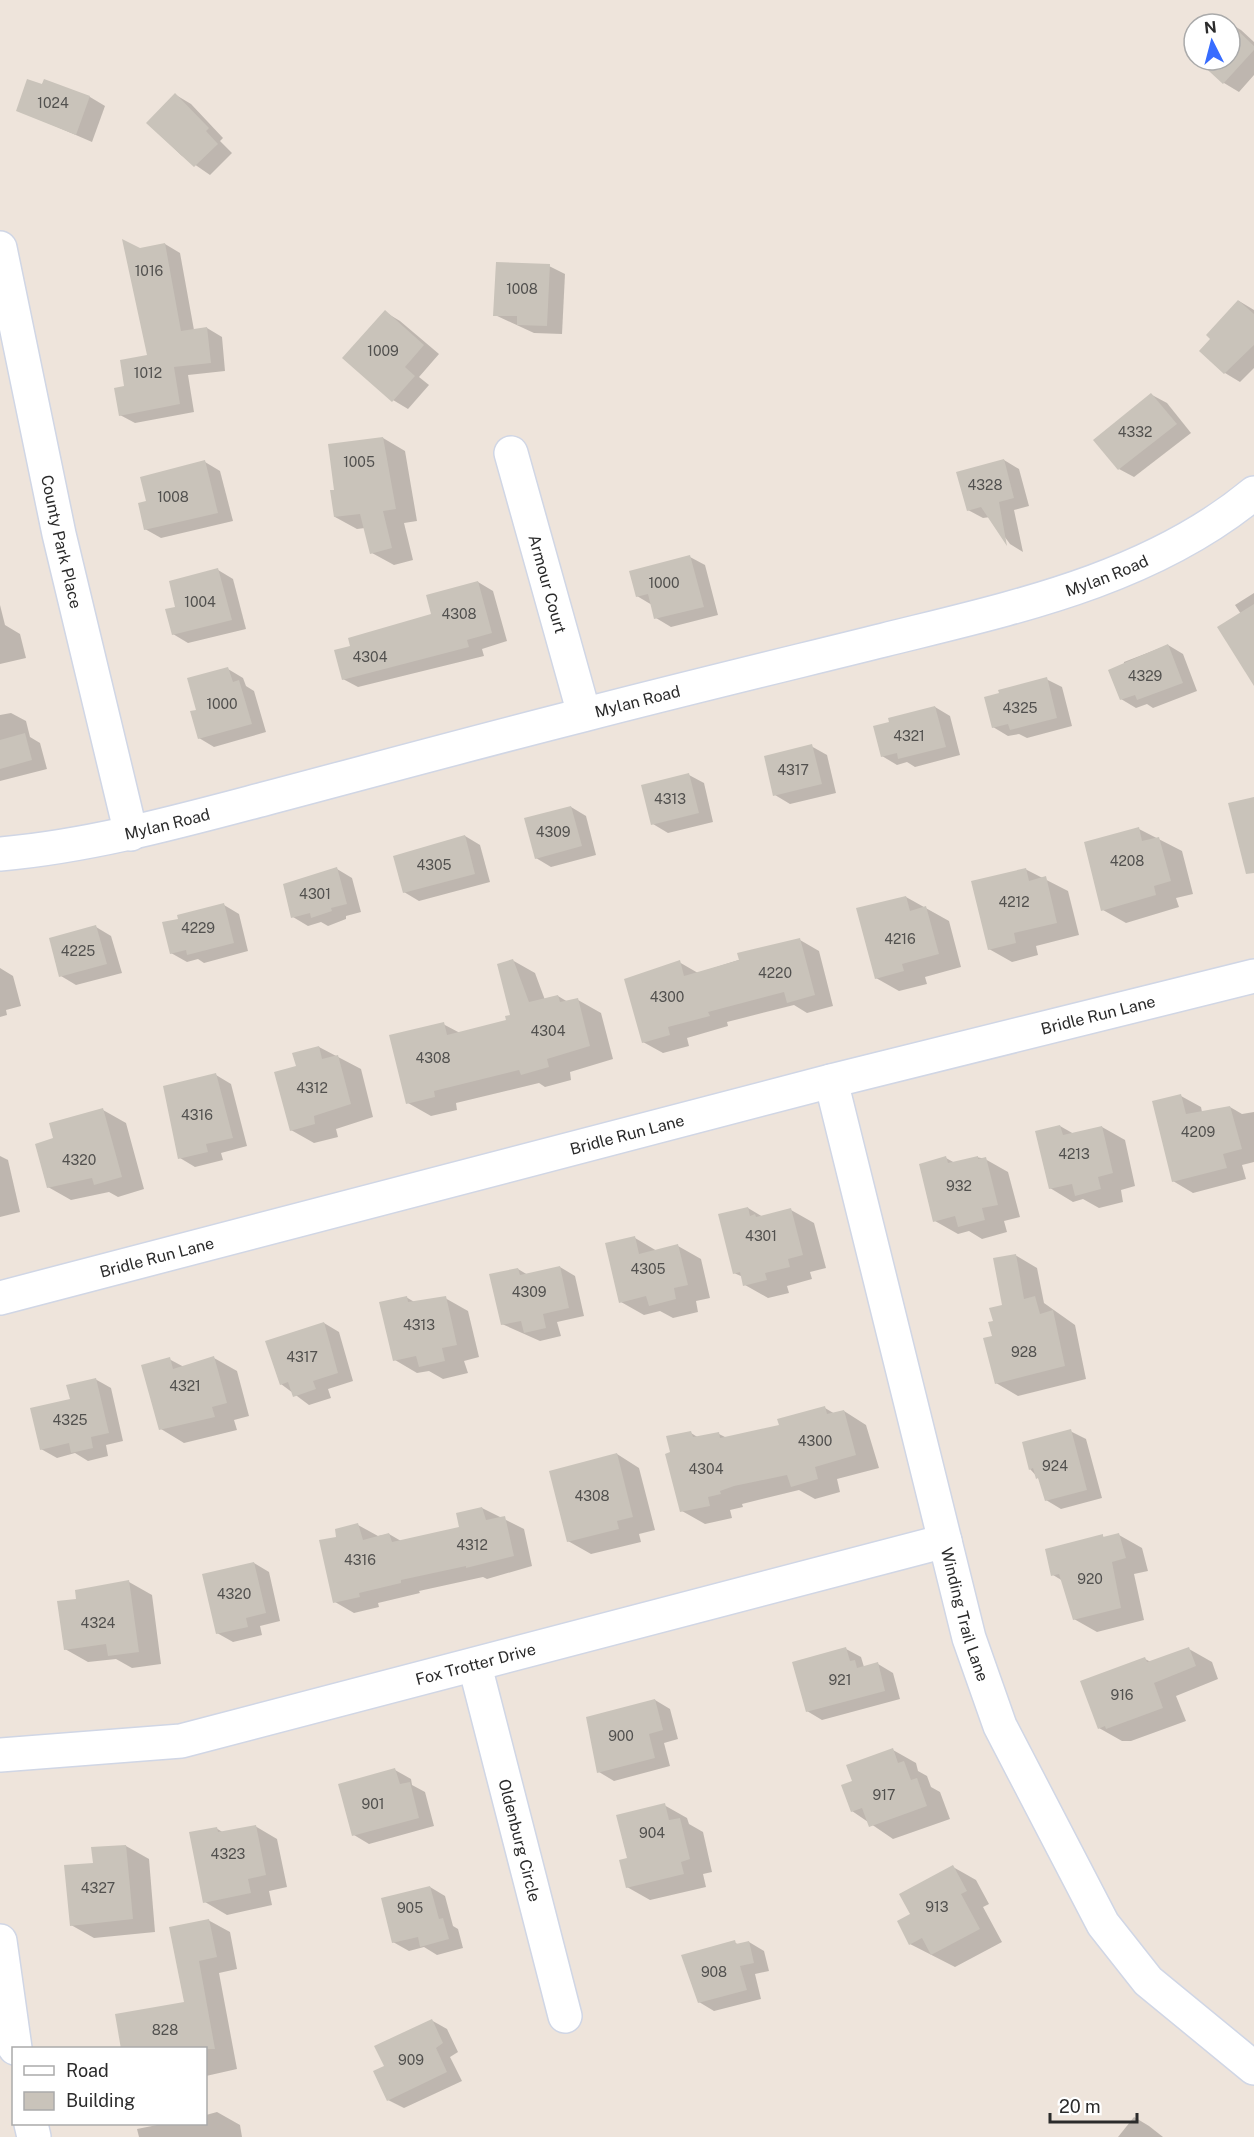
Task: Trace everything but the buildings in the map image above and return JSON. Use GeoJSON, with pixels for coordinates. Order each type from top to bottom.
{"type":"FeatureCollection","features":[{"type":"Feature","properties":{"kind":"street","name":"County Park Place"},"geometry":{"type":"LineString","coordinates":[[0,248],[59,534],[131,834]]}},
{"type":"Feature","properties":{"kind":"street","name":"Armour Court"},"geometry":{"type":"LineString","coordinates":[[511,453],[584,714]]}},
{"type":"Feature","properties":{"kind":"street","name":"Mylan Road"},"geometry":{"type":"LineString","coordinates":[[0,855],[50,850],[131,834],[584,714],[982,615],[1094,583],[1139,564],[1195,533],[1254,493]]}},
{"type":"Feature","properties":{"kind":"street","name":"Bridle Run Lane"},"geometry":{"type":"LineString","coordinates":[[0,1298],[831,1081],[1254,976]]}},
{"type":"Feature","properties":{"kind":"street","name":"Winding Trail Lane"},"geometry":{"type":"LineString","coordinates":[[831,1081],[969,1638],[1000,1726],[1103,1924],[1148,1981],[1254,2068]]}},
{"type":"Feature","properties":{"kind":"street","name":"Fox Trotter Drive"},"geometry":{"type":"LineString","coordinates":[[0,1755],[181,1741],[475,1666],[945,1541]]}},
{"type":"Feature","properties":{"kind":"street","name":"Oldenburg Circle"},"geometry":{"type":"LineString","coordinates":[[475,1666],[565,2016]]}},
{"type":"Feature","properties":{"kind":"street"},"geometry":{"type":"LineString","coordinates":[[0,1941],[15,2047]]}}]}
